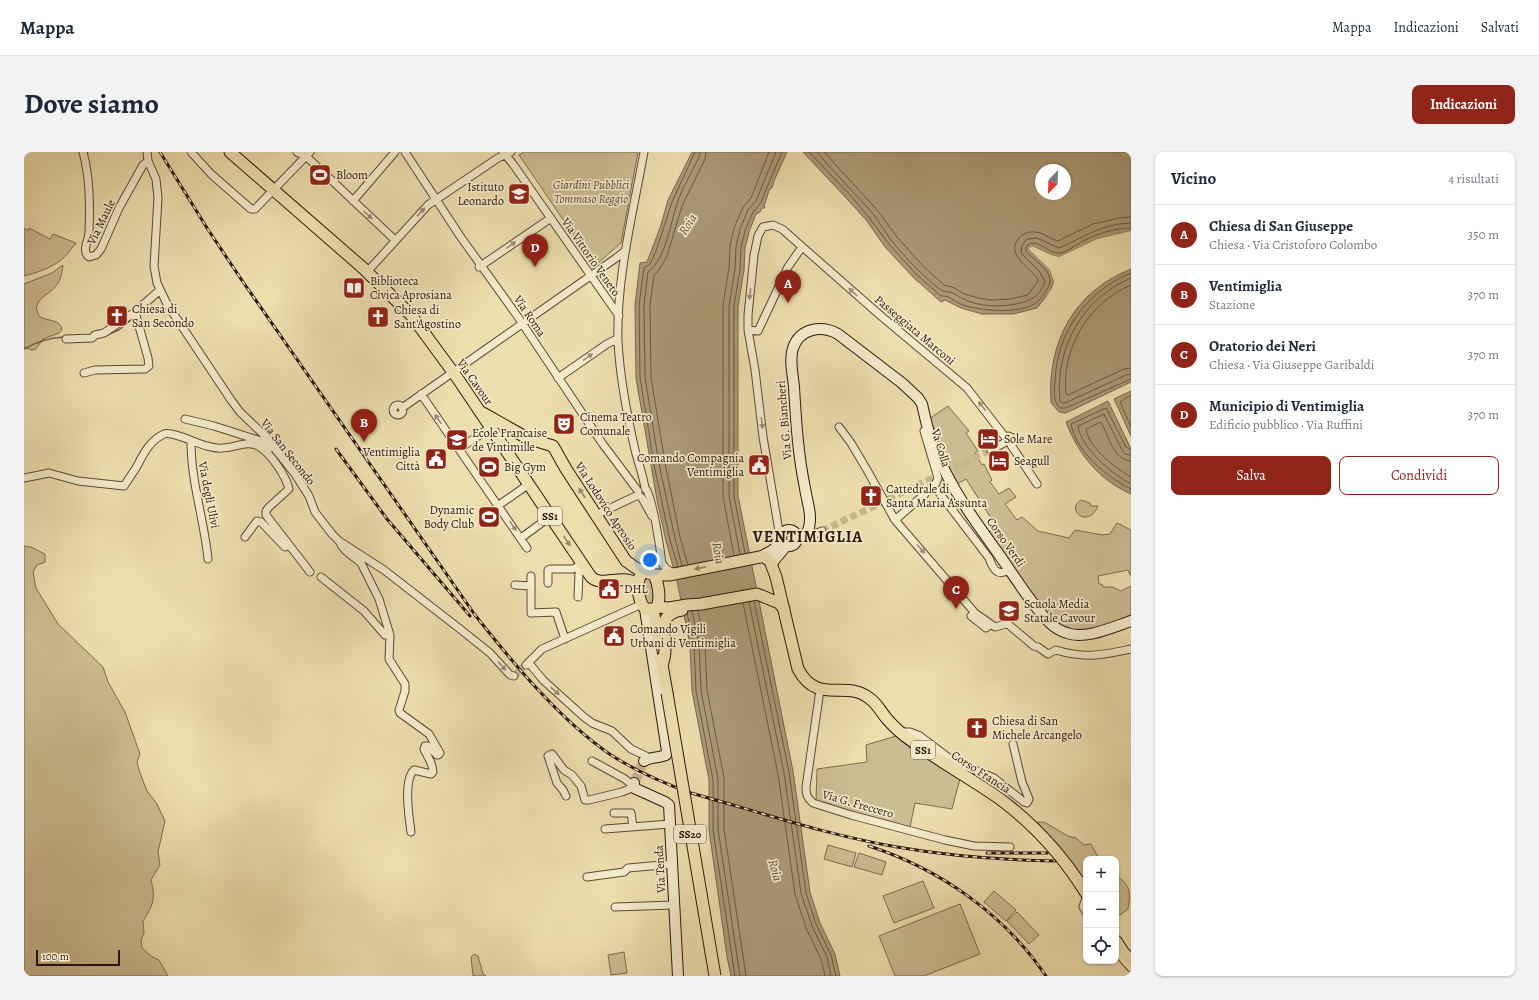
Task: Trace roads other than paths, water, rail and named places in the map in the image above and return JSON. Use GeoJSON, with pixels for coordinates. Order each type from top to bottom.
{"type":"FeatureCollection","features":[{"type":"Feature","properties":{"kind":"main road","name":"Via Cavour"},"geometry":{"type":"LineString","coordinates":[[230,152],[367,272],[411,315],[479,411],[495,425]]}},
{"type":"Feature","properties":{"kind":"main road","name":"Corso Verdi"},"geometry":{"type":"LineString","coordinates":[[814,329],[831,330],[838,334],[902,383],[918,398],[935,450],[947,474],[972,516],[1009,570],[1048,622],[1059,630],[1068,634],[1086,634],[1131,621]]}},
{"type":"Feature","properties":{"kind":"main road","name":"Via G. Biancheri"},"geometry":{"type":"LineString","coordinates":[[807,533],[811,519],[805,488],[798,434],[791,355],[796,340],[808,330],[814,329]]}},
{"type":"Feature","properties":{"kind":"main road","name":"Via Lodovico Aprosio"},"geometry":{"type":"LineString","coordinates":[[495,425],[526,438],[553,446],[566,469],[626,561],[650,573]]}},
{"type":"Feature","properties":{"kind":"main road","name":"SS1"},"geometry":{"type":"LineString","coordinates":[[495,425],[529,484],[594,580],[599,582],[622,579],[631,580],[638,584]]}},
{"type":"Feature","properties":{"kind":"main road"},"geometry":{"type":"LineString","coordinates":[[782,541],[793,545],[797,538],[807,533]]}},
{"type":"Feature","properties":{"kind":"main road"},"geometry":{"type":"LineString","coordinates":[[756,558],[772,550],[782,541]]}},
{"type":"Feature","properties":{"kind":"main road"},"geometry":{"type":"LineString","coordinates":[[772,563],[782,541]]}},
{"type":"Feature","properties":{"kind":"main road"},"geometry":{"type":"LineString","coordinates":[[644,761],[666,754],[667,751],[652,607],[638,584],[639,577],[650,573],[670,573],[756,558],[768,559],[772,563],[776,577],[798,670],[803,678],[812,686],[820,690]]}},
{"type":"Feature","properties":{"kind":"main road"},"geometry":{"type":"LineString","coordinates":[[622,579],[627,574],[628,568],[626,561]]}},
{"type":"Feature","properties":{"kind":"main road"},"geometry":{"type":"LineString","coordinates":[[650,573],[656,578],[659,603],[652,607]]}},
{"type":"Feature","properties":{"kind":"main road"},"geometry":{"type":"LineString","coordinates":[[769,594],[776,577]]}},
{"type":"Feature","properties":{"kind":"main road"},"geometry":{"type":"LineString","coordinates":[[652,607],[701,604],[757,594],[769,594],[784,609]]}},
{"type":"Feature","properties":{"kind":"main road"},"geometry":{"type":"LineString","coordinates":[[662,667],[665,653],[663,626],[665,621],[671,614],[701,604]]}},
{"type":"Feature","properties":{"kind":"main road","name":"SS20"},"geometry":{"type":"LineString","coordinates":[[652,607],[715,976]]}},
{"type":"Feature","properties":{"kind":"main road","name":"Corso Francia"},"geometry":{"type":"LineString","coordinates":[[820,690],[854,692],[869,698],[888,720],[901,732],[931,755],[1001,800],[1035,828],[1074,872],[1083,887]]}},
{"type":"Feature","properties":{"kind":"main road","name":"Via Tenda"},"geometry":{"type":"LineString","coordinates":[[634,785],[668,804],[673,864],[678,976]]}},
{"type":"Feature","properties":{"kind":"main road"},"geometry":{"type":"LineString","coordinates":[[1119,946],[1131,960]]}},
{"type":"Feature","properties":{"kind":"street","name":"Via Maule"},"geometry":{"type":"LineString","coordinates":[[83,152],[86,163],[90,206],[89,234],[85,251],[86,255],[89,257],[96,255],[101,249],[119,208],[143,165],[148,161]]}},
{"type":"Feature","properties":{"kind":"street","name":"Via San Secondo"},"geometry":{"type":"LineString","coordinates":[[148,152],[148,161],[156,179],[158,198],[154,266],[156,278],[167,304],[230,400],[270,449],[302,484],[316,512],[339,541],[384,570],[490,653],[510,675],[514,676]]}},
{"type":"Feature","properties":{"kind":"street"},"geometry":{"type":"LineString","coordinates":[[191,152],[222,185],[251,209],[255,209],[308,154]]}},
{"type":"Feature","properties":{"kind":"street"},"geometry":{"type":"LineString","coordinates":[[297,152],[308,154],[353,201],[395,240]]}},
{"type":"Feature","properties":{"kind":"street"},"geometry":{"type":"LineString","coordinates":[[353,201],[395,152]]}},
{"type":"Feature","properties":{"kind":"street","name":"Via Roma"},"geometry":{"type":"LineString","coordinates":[[405,152],[480,266],[522,323],[602,443],[642,493],[654,520],[662,562]]}},
{"type":"Feature","properties":{"kind":"street"},"geometry":{"type":"LineString","coordinates":[[596,515],[642,493],[627,407],[618,340],[623,271],[644,152]]}},
{"type":"Feature","properties":{"kind":"street"},"geometry":{"type":"LineString","coordinates":[[367,272],[428,205],[506,153]]}},
{"type":"Feature","properties":{"kind":"street","name":"Via Vittorio Veneto"},"geometry":{"type":"LineString","coordinates":[[506,153],[619,316]]}},
{"type":"Feature","properties":{"kind":"street"},"geometry":{"type":"LineString","coordinates":[[480,266],[550,218]]}},
{"type":"Feature","properties":{"kind":"street","name":"Passeggiata Marconi"},"geometry":{"type":"LineString","coordinates":[[782,541],[764,439],[748,330],[754,255],[760,230],[768,225],[773,225],[782,229],[880,316],[967,388],[1037,484]]}},
{"type":"Feature","properties":{"kind":"street"},"geometry":{"type":"LineString","coordinates":[[402,408],[611,262],[625,251],[628,246]]}},
{"type":"Feature","properties":{"kind":"street"},"geometry":{"type":"LineString","coordinates":[[748,330],[758,331],[786,270],[802,247]]}},
{"type":"Feature","properties":{"kind":"street"},"geometry":{"type":"LineString","coordinates":[[611,262],[617,264],[623,271]]}},
{"type":"Feature","properties":{"kind":"street"},"geometry":{"type":"LineString","coordinates":[[66,339],[93,336],[104,333],[135,312],[160,290]]}},
{"type":"Feature","properties":{"kind":"street"},"geometry":{"type":"LineString","coordinates":[[84,373],[95,370],[144,369],[149,366],[135,312]]}},
{"type":"Feature","properties":{"kind":"street"},"geometry":{"type":"LineString","coordinates":[[558,378],[607,344],[618,340]]}},
{"type":"Feature","properties":{"kind":"street"},"geometry":{"type":"LineString","coordinates":[[421,394],[528,548]]}},
{"type":"Feature","properties":{"kind":"street","name":"Va Colla"},"geometry":{"type":"LineString","coordinates":[[925,416],[921,420],[938,478],[929,490]]}},
{"type":"Feature","properties":{"kind":"street"},"geometry":{"type":"LineString","coordinates":[[185,419],[209,424],[261,441],[270,449],[289,489],[266,511],[266,515],[310,572]]}},
{"type":"Feature","properties":{"kind":"street"},"geometry":{"type":"LineString","coordinates":[[457,446],[495,425]]}},
{"type":"Feature","properties":{"kind":"street"},"geometry":{"type":"LineString","coordinates":[[839,427],[851,443],[895,520],[975,613],[990,625],[995,628],[1006,624],[1034,646],[1048,654],[1053,651],[1079,656],[1094,656],[1131,649]]}},
{"type":"Feature","properties":{"kind":"street"},"geometry":{"type":"LineString","coordinates":[[24,478],[49,473],[78,481],[124,486],[135,470],[146,448],[164,434],[174,434],[191,442]]}},
{"type":"Feature","properties":{"kind":"street","name":"Via degli Ulivi"},"geometry":{"type":"LineString","coordinates":[[208,559],[206,535],[193,480],[191,442],[222,449],[251,444],[270,449]]}},
{"type":"Feature","properties":{"kind":"street"},"geometry":{"type":"LineString","coordinates":[[991,450],[1007,442]]}},
{"type":"Feature","properties":{"kind":"street"},"geometry":{"type":"LineString","coordinates":[[499,505],[529,484]]}},
{"type":"Feature","properties":{"kind":"street"},"geometry":{"type":"LineString","coordinates":[[895,520],[929,490],[989,558],[994,570],[998,573],[1009,570]]}},
{"type":"Feature","properties":{"kind":"street"},"geometry":{"type":"LineString","coordinates":[[521,538],[551,516]]}},
{"type":"Feature","properties":{"kind":"street"},"geometry":{"type":"LineString","coordinates":[[245,537],[257,521],[260,522],[285,547],[288,544]]}},
{"type":"Feature","properties":{"kind":"street"},"geometry":{"type":"LineString","coordinates":[[807,533],[815,534],[822,531]]}},
{"type":"Feature","properties":{"kind":"street"},"geometry":{"type":"LineString","coordinates":[[339,541],[343,548],[361,563],[379,599],[390,635],[389,659],[405,684],[405,691],[399,710],[400,713],[429,734],[440,753],[437,755],[428,746],[425,746],[424,750],[433,768],[433,772],[431,774],[414,770],[410,774],[408,796],[411,832]]}},
{"type":"Feature","properties":{"kind":"street"},"geometry":{"type":"LineString","coordinates":[[662,562],[670,573]]}},
{"type":"Feature","properties":{"kind":"street"},"geometry":{"type":"LineString","coordinates":[[650,573],[660,568],[662,562]]}},
{"type":"Feature","properties":{"kind":"street"},"geometry":{"type":"LineString","coordinates":[[548,582],[548,570],[550,569],[573,569],[584,566]]}},
{"type":"Feature","properties":{"kind":"street"},"geometry":{"type":"LineString","coordinates":[[578,597],[580,573],[584,566]]}},
{"type":"Feature","properties":{"kind":"street"},"geometry":{"type":"LineString","coordinates":[[531,576],[530,613],[556,612],[565,639]]}},
{"type":"Feature","properties":{"kind":"street"},"geometry":{"type":"LineString","coordinates":[[321,577],[364,611],[384,635],[390,635]]}},
{"type":"Feature","properties":{"kind":"street"},"geometry":{"type":"LineString","coordinates":[[515,585],[531,586]]}},
{"type":"Feature","properties":{"kind":"street"},"geometry":{"type":"LineString","coordinates":[[644,761],[612,731],[592,723],[584,717],[527,664],[541,647],[652,607]]}},
{"type":"Feature","properties":{"kind":"street","name":"Via G. Freccero"},"geometry":{"type":"LineString","coordinates":[[820,690],[806,787],[808,799],[813,803],[851,815],[945,840],[974,846],[1010,847]]}},
{"type":"Feature","properties":{"kind":"street"},"geometry":{"type":"LineString","coordinates":[[901,732],[910,732],[920,736],[953,761],[994,778],[1027,803],[1029,798],[1022,782],[1013,744]]}},
{"type":"Feature","properties":{"kind":"street"},"geometry":{"type":"LineString","coordinates":[[566,796],[557,783],[548,756],[552,754],[564,770],[572,775],[582,786],[585,800],[622,792],[634,785]]}},
{"type":"Feature","properties":{"kind":"street"},"geometry":{"type":"LineString","coordinates":[[592,761],[634,785]]}},
{"type":"Feature","properties":{"kind":"street"},"geometry":{"type":"LineString","coordinates":[[614,813],[631,813],[633,826]]}},
{"type":"Feature","properties":{"kind":"street"},"geometry":{"type":"LineString","coordinates":[[605,829],[670,824]]}},
{"type":"Feature","properties":{"kind":"street"},"geometry":{"type":"LineString","coordinates":[[587,877],[624,872],[628,868],[673,864]]}},
{"type":"Feature","properties":{"kind":"street"},"geometry":{"type":"LineString","coordinates":[[615,907],[674,905]]}},
{"type":"Feature","properties":{"kind":"street"},"geometry":{"type":"LineString","coordinates":[[1119,953],[1131,968]]}},
{"type":"Feature","properties":{"kind":"water","name":"Roia"},"geometry":{"type":"Polygon","coordinates":[[[692,152],[787,152],[772,188],[769,190],[764,206],[765,208],[762,208],[760,212],[756,214],[745,248],[744,270],[738,307],[738,496],[793,771],[810,892],[820,923],[835,954],[840,976],[731,976],[727,957],[709,830],[709,780],[692,691],[690,644],[677,581],[657,500],[636,378],[635,305],[640,263],[647,262],[660,228],[668,200],[692,152]]]}},
{"type":"Feature","properties":{"kind":"water"},"geometry":{"type":"Polygon","coordinates":[[[803,152],[1131,152],[1131,231],[1097,239],[1059,257],[1034,247],[1030,249],[1050,270],[1054,282],[1050,292],[1037,308],[1013,314],[982,314],[961,308],[945,300],[941,302],[913,277],[885,247],[867,221],[803,152]]]}},
{"type":"Feature","properties":{"kind":"water"},"geometry":{"type":"Polygon","coordinates":[[[1131,269],[1131,382],[1066,413],[1059,412],[1051,403],[1051,381],[1059,340],[1068,322],[1079,306],[1093,291],[1111,279],[1131,269]]]}},
{"type":"Feature","properties":{"kind":"water"},"geometry":{"type":"Polygon","coordinates":[[[1131,391],[1131,436],[1114,399],[1131,391]]]}},
{"type":"Feature","properties":{"kind":"water"},"geometry":{"type":"Polygon","coordinates":[[[1108,401],[1131,449],[1131,494],[1109,481],[1091,465],[1077,445],[1066,422],[1108,401]]]}},
{"type":"Feature","properties":{"kind":"waterway"},"geometry":{"type":"LineString","coordinates":[[107,335],[119,330],[132,319]]}},
{"type":"Feature","properties":{"kind":"waterway"},"geometry":{"type":"LineString","coordinates":[[24,349],[33,344],[53,338],[63,337]]}},
{"type":"Feature","properties":{"kind":"tunnel"},"geometry":{"type":"LineString","coordinates":[[822,531],[991,450]]}},
{"type":"Feature","properties":{"kind":"tunnel"},"geometry":{"type":"LineString","coordinates":[[514,676],[525,665]]}},
{"type":"Feature","properties":{"kind":"tunnel"},"geometry":{"type":"LineString","coordinates":[[634,783],[642,765]]}},
{"type":"Feature","properties":{"kind":"railway"},"geometry":{"type":"LineString","coordinates":[[160,152],[207,228],[241,279],[475,615],[538,690],[574,726],[592,741],[611,755],[630,766],[691,793],[819,830],[871,842],[936,853],[995,859],[1055,861]]}},
{"type":"Feature","properties":{"kind":"railway"},"geometry":{"type":"LineString","coordinates":[[336,449],[387,519],[470,616]]}},
{"type":"Feature","properties":{"kind":"railway"},"geometry":{"type":"LineString","coordinates":[[869,846],[921,867],[968,896],[1011,933],[1046,976]]}},
{"type":"Feature","properties":{"kind":"railway"},"geometry":{"type":"LineString","coordinates":[[987,853],[1047,853]]}},
{"type":"Feature","properties":{"kind":"place","name":"Bloom"},"geometry":{"type":"Point","coordinates":[320,175]}},
{"type":"Feature","properties":{"kind":"place","name":"Istituto Leonardo"},"geometry":{"type":"Point","coordinates":[519,194]}},
{"type":"Feature","properties":{"kind":"place","name":"Municipio di Ventimiglia"},"geometry":{"type":"Point","coordinates":[535,267]}},
{"type":"Feature","properties":{"kind":"place","name":"Biblioteca Civica Aprosiana"},"geometry":{"type":"Point","coordinates":[354,288]}},
{"type":"Feature","properties":{"kind":"place","name":"Chiesa di San Giuseppe"},"geometry":{"type":"Point","coordinates":[788,303]}},
{"type":"Feature","properties":{"kind":"place","name":"Chiesa di San Secondo"},"geometry":{"type":"Point","coordinates":[117,316]}},
{"type":"Feature","properties":{"kind":"place","name":"Chiesa di Sant'Agostino"},"geometry":{"type":"Point","coordinates":[378,317]}},
{"type":"Feature","properties":{"kind":"place","name":"Cinema Teatro Comunale"},"geometry":{"type":"Point","coordinates":[564,424]}},
{"type":"Feature","properties":{"kind":"place","name":"Sole Mare"},"geometry":{"type":"Point","coordinates":[988,439]}},
{"type":"Feature","properties":{"kind":"place","name":"Ecole Francaise de Vintimille"},"geometry":{"type":"Point","coordinates":[457,440]}},
{"type":"Feature","properties":{"kind":"place","name":"Ventimiglia"},"geometry":{"type":"Point","coordinates":[364,442]}},
{"type":"Feature","properties":{"kind":"place","name":"Ventimiglia Città"},"geometry":{"type":"Point","coordinates":[436,459]}},
{"type":"Feature","properties":{"kind":"place","name":"Seagull"},"geometry":{"type":"Point","coordinates":[999,461]}},
{"type":"Feature","properties":{"kind":"place","name":"Comando Compagnia Ventimiglia"},"geometry":{"type":"Point","coordinates":[759,465]}},
{"type":"Feature","properties":{"kind":"place","name":"Big Gym"},"geometry":{"type":"Point","coordinates":[489,467]}},
{"type":"Feature","properties":{"kind":"place","name":"Cattedrale di Santa Maria Assunta"},"geometry":{"type":"Point","coordinates":[871,496]}},
{"type":"Feature","properties":{"kind":"place","name":"Dynamic Body Club"},"geometry":{"type":"Point","coordinates":[489,517]}},
{"type":"Feature","properties":{"kind":"place","name":"DHL"},"geometry":{"type":"Point","coordinates":[609,589]}},
{"type":"Feature","properties":{"kind":"place","name":"Oratorio dei Neri"},"geometry":{"type":"Point","coordinates":[956,609]}},
{"type":"Feature","properties":{"kind":"place","name":"Scuola Media Statale Cavour"},"geometry":{"type":"Point","coordinates":[1009,611]}},
{"type":"Feature","properties":{"kind":"place","name":"Comando Vigili Urbani di Ventimiglia"},"geometry":{"type":"Point","coordinates":[614,636]}},
{"type":"Feature","properties":{"kind":"place","name":"Chiesa di San Michele Arcangelo"},"geometry":{"type":"Point","coordinates":[977,728]}},
{"type":"Feature","properties":{"kind":"district","name":"VENTIMIGLIA"},"geometry":{"type":"Point","coordinates":[808,536]}},
{"type":"Feature","properties":{"kind":"park label","name":"Giardini Pubblici Tommaso Reggio"},"geometry":{"type":"Point","coordinates":[591,192]}}]}
